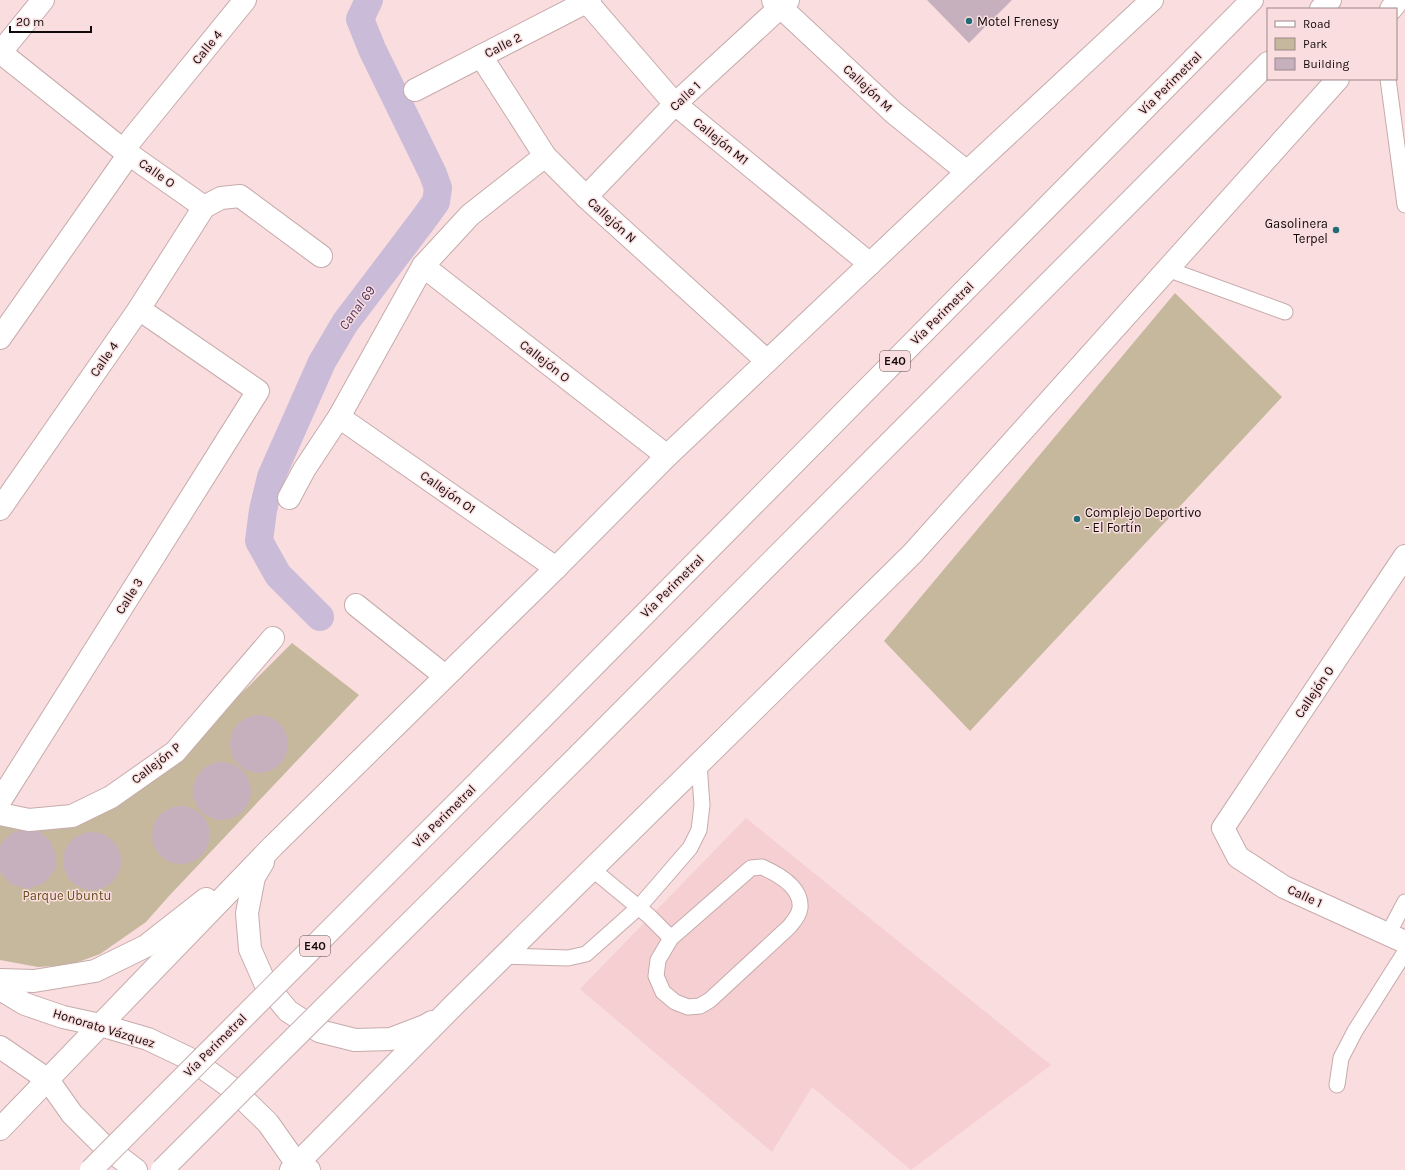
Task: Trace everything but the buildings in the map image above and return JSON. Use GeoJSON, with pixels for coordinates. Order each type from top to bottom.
{"type":"FeatureCollection","features":[{"type":"Feature","properties":{"kind":"main road"},"geometry":{"type":"LineString","coordinates":[[0,53],[43,0]]}},
{"type":"Feature","properties":{"kind":"main road","name":"Calle 4"},"geometry":{"type":"LineString","coordinates":[[0,338],[126,152],[245,0]]}},
{"type":"Feature","properties":{"kind":"main road"},"geometry":{"type":"LineString","coordinates":[[0,1129],[273,846],[556,568],[667,456],[967,172],[1152,0]]}},
{"type":"Feature","properties":{"kind":"main road","name":"Vía Perimetral"},"geometry":{"type":"LineString","coordinates":[[91,1170],[539,721],[1252,0]]}},
{"type":"Feature","properties":{"kind":"main road"},"geometry":{"type":"LineString","coordinates":[[1322,8],[1330,0]]}},
{"type":"Feature","properties":{"kind":"main road"},"geometry":{"type":"LineString","coordinates":[[1392,8],[1398,0]]}},
{"type":"Feature","properties":{"kind":"main road","name":"Calle 2"},"geometry":{"type":"LineString","coordinates":[[415,90],[588,1]]}},
{"type":"Feature","properties":{"kind":"main road","name":"Callejón M1"},"geometry":{"type":"LineString","coordinates":[[588,1],[675,104],[870,264]]}},
{"type":"Feature","properties":{"kind":"main road","name":"Callejón M"},"geometry":{"type":"LineString","coordinates":[[780,3],[894,112],[967,172]]}},
{"type":"Feature","properties":{"kind":"main road","name":"Calle 1"},"geometry":{"type":"LineString","coordinates":[[586,197],[675,104],[780,3]]}},
{"type":"Feature","properties":{"kind":"main road","name":"Calle O"},"geometry":{"type":"LineString","coordinates":[[0,53],[126,152],[204,207]]}},
{"type":"Feature","properties":{"kind":"main road","name":"Callejón N"},"geometry":{"type":"LineString","coordinates":[[481,56],[546,156],[586,197],[767,361]]}},
{"type":"Feature","properties":{"kind":"main road"},"geometry":{"type":"LineString","coordinates":[[162,1170],[580,754],[1267,64]]}},
{"type":"Feature","properties":{"kind":"main road"},"geometry":{"type":"LineString","coordinates":[[299,1168],[455,1004],[913,553],[1337,80]]}},
{"type":"Feature","properties":{"kind":"main road"},"geometry":{"type":"LineString","coordinates":[[289,498],[304,470],[339,417],[423,266],[470,215],[546,156]]}},
{"type":"Feature","properties":{"kind":"main road"},"geometry":{"type":"LineString","coordinates":[[204,207],[221,198],[240,196],[321,256]]}},
{"type":"Feature","properties":{"kind":"main road","name":"Calle 4"},"geometry":{"type":"LineString","coordinates":[[0,509],[139,309],[204,207]]}},
{"type":"Feature","properties":{"kind":"main road","name":"Callejón O"},"geometry":{"type":"LineString","coordinates":[[423,266],[667,456]]}},
{"type":"Feature","properties":{"kind":"main road","name":"Calle 3"},"geometry":{"type":"LineString","coordinates":[[0,801],[258,391],[139,309]]}},
{"type":"Feature","properties":{"kind":"main road","name":"Callejón O1"},"geometry":{"type":"LineString","coordinates":[[339,417],[556,568]]}},
{"type":"Feature","properties":{"kind":"main road","name":"Callejón 0"},"geometry":{"type":"LineString","coordinates":[[1223,828],[1405,556]]}},
{"type":"Feature","properties":{"kind":"main road"},"geometry":{"type":"LineString","coordinates":[[356,605],[445,676]]}},
{"type":"Feature","properties":{"kind":"main road","name":"Callejón P"},"geometry":{"type":"LineString","coordinates":[[0,814],[29,820],[72,816],[111,797],[174,752],[273,638]]}},
{"type":"Feature","properties":{"kind":"main road","name":"Calle 1"},"geometry":{"type":"LineString","coordinates":[[1223,828],[1238,857],[1284,887],[1397,938]]}},
{"type":"Feature","properties":{"kind":"main road"},"geometry":{"type":"LineString","coordinates":[[0,980],[34,981],[94,971],[139,950],[273,846]]}},
{"type":"Feature","properties":{"kind":"main road"},"geometry":{"type":"LineString","coordinates":[[273,846],[254,877],[247,913],[250,949],[265,983],[288,1011],[319,1031],[354,1040],[391,1039],[426,1026],[455,1004]]}},
{"type":"Feature","properties":{"kind":"main road","name":"Honorato Vázquez"},"geometry":{"type":"LineString","coordinates":[[0,990],[25,1004],[63,1017],[100,1025],[148,1039],[192,1060],[233,1089],[268,1124],[299,1168]]}},
{"type":"Feature","properties":{"kind":"main road"},"geometry":{"type":"LineString","coordinates":[[0,1047],[48,1080],[72,1114],[102,1144],[136,1170]]}},
{"type":"Feature","properties":{"kind":"lane"},"geometry":{"type":"LineString","coordinates":[[1388,80],[1405,205]]}},
{"type":"Feature","properties":{"kind":"lane"},"geometry":{"type":"LineString","coordinates":[[1167,269],[1285,312]]}},
{"type":"Feature","properties":{"kind":"lane"},"geometry":{"type":"LineString","coordinates":[[504,956],[568,958],[586,954],[638,907],[674,868],[690,848],[699,830],[702,805],[699,764]]}},
{"type":"Feature","properties":{"kind":"lane"},"geometry":{"type":"LineString","coordinates":[[762,867],[776,873],[788,882],[798,895],[800,908],[796,918],[789,927],[710,1000],[700,1006],[688,1006],[675,1002],[663,992],[656,976],[658,960],[671,938],[750,868],[762,867]]}},
{"type":"Feature","properties":{"kind":"lane"},"geometry":{"type":"LineString","coordinates":[[592,869],[649,916],[671,938]]}},
{"type":"Feature","properties":{"kind":"lane"},"geometry":{"type":"LineString","coordinates":[[1397,938],[1405,902]]}},
{"type":"Feature","properties":{"kind":"lane"},"geometry":{"type":"LineString","coordinates":[[1337,1085],[1341,1058],[1354,1031],[1405,952]]}},
{"type":"Feature","properties":{"kind":"shaded area"},"geometry":{"type":"Polygon","coordinates":[[[746,818],[1051,1065],[911,1170],[812,1087],[772,1152],[580,989],[746,818]]]}},
{"type":"Feature","properties":{"kind":"green space","name":"Complejo Deportivo - El Fortín"},"geometry":{"type":"Polygon","coordinates":[[[1175,293],[1282,397],[970,731],[884,641],[1175,293]]]}},
{"type":"Feature","properties":{"kind":"green space","name":"Parque Ubuntu"},"geometry":{"type":"Polygon","coordinates":[[[292,643],[359,695],[146,922],[100,954],[70,965],[38,967],[0,960],[0,823],[44,830],[67,828],[82,822],[133,793],[249,686],[292,643]]]}},
{"type":"Feature","properties":{"kind":"waterway","name":"Canal 69"},"geometry":{"type":"LineString","coordinates":[[320,617],[278,575],[259,541],[263,510],[271,477],[322,362],[345,323],[436,202],[438,188],[433,174],[372,49],[360,19],[369,0]]}},
{"type":"Feature","properties":{"kind":"place","name":"Motel Frenesy"},"geometry":{"type":"Point","coordinates":[969,21]}},
{"type":"Feature","properties":{"kind":"place","name":"Gasolinera Terpel"},"geometry":{"type":"Point","coordinates":[1336,230]}},
{"type":"Feature","properties":{"kind":"place","name":"Complejo Deportivo - El Fortín"},"geometry":{"type":"Point","coordinates":[1077,519]}}]}
